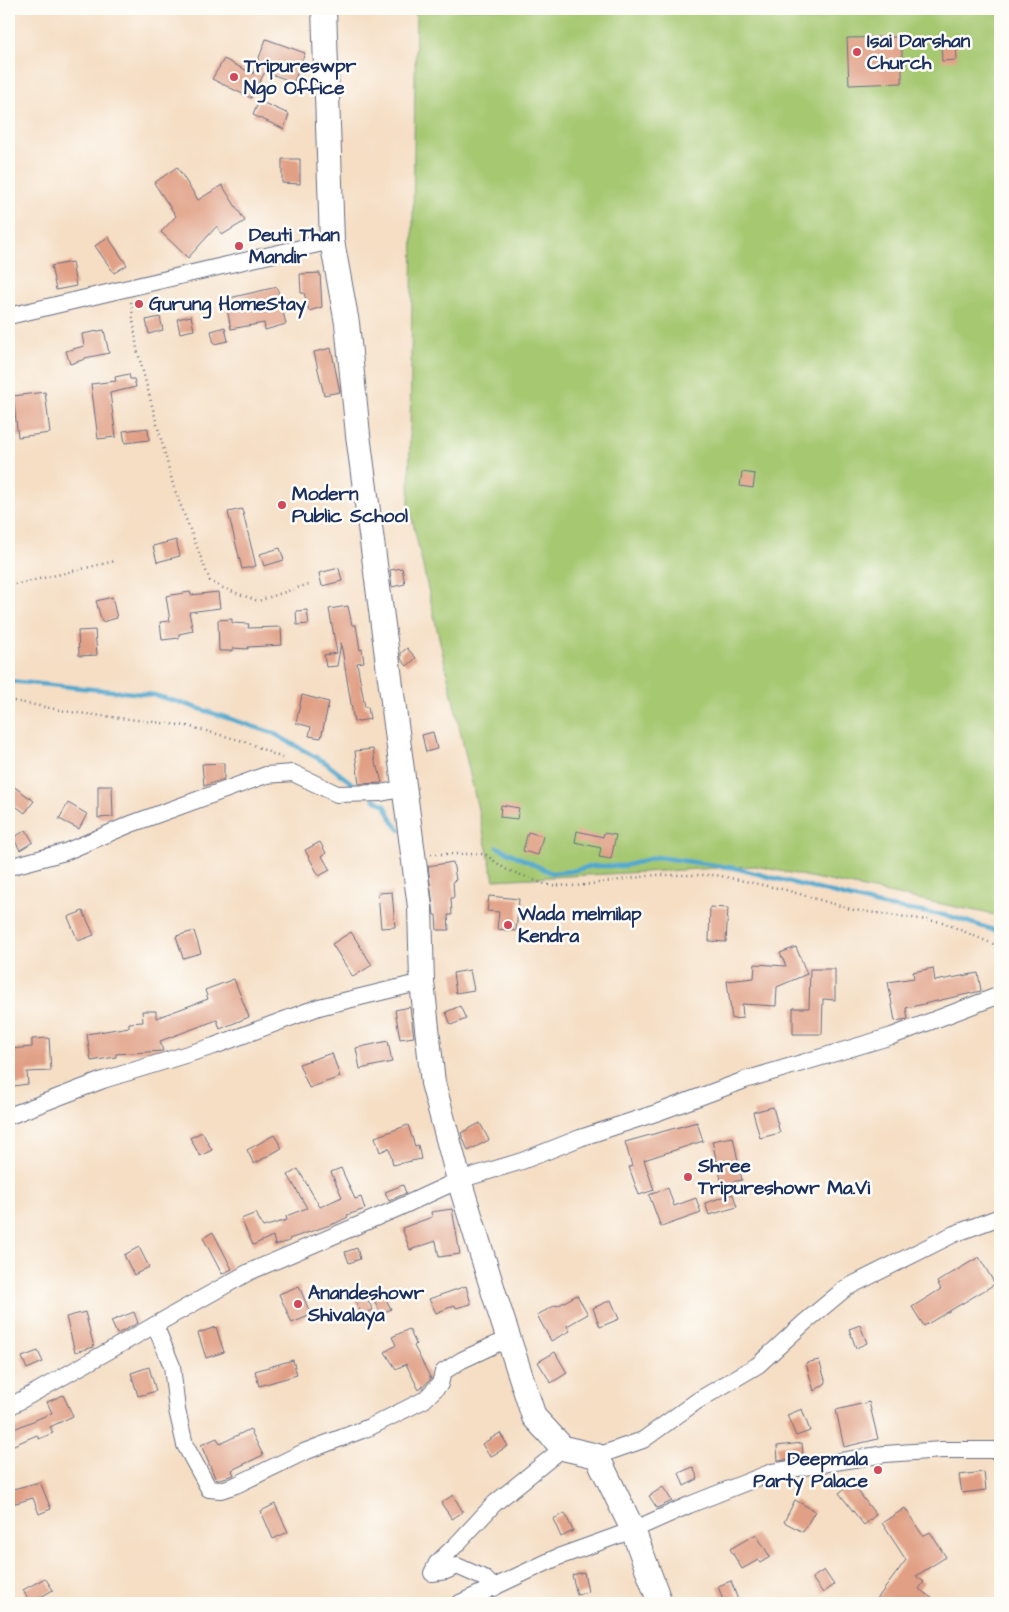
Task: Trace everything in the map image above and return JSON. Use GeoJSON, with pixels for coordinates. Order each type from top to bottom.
{"type":"FeatureCollection","features":[{"type":"Feature","properties":{"kind":"main road"},"geometry":{"type":"LineString","coordinates":[[324,9],[332,241],[347,324],[359,444],[420,907],[422,982],[433,1083],[459,1180],[534,1417],[563,1448],[597,1456],[633,1530],[660,1603]]}},
{"type":"Feature","properties":{"kind":"street"},"geometry":{"type":"LineString","coordinates":[[9,316],[170,277],[332,241]]}},
{"type":"Feature","properties":{"kind":"street"},"geometry":{"type":"LineString","coordinates":[[9,867],[65,852],[131,824],[266,776],[292,773],[337,794],[381,793],[407,799]]}},
{"type":"Feature","properties":{"kind":"street"},"geometry":{"type":"LineString","coordinates":[[9,1116],[103,1080],[214,1046],[319,1008],[422,982]]}},
{"type":"Feature","properties":{"kind":"street"},"geometry":{"type":"LineString","coordinates":[[9,1407],[249,1272],[396,1210],[459,1180],[522,1161],[580,1138],[746,1080],[892,1036],[1000,995]]}},
{"type":"Feature","properties":{"kind":"street"},"geometry":{"type":"LineString","coordinates":[[597,1456],[643,1440],[697,1401],[758,1365],[846,1288],[954,1234],[1000,1217]]}},
{"type":"Feature","properties":{"kind":"street"},"geometry":{"type":"LineString","coordinates":[[155,1326],[172,1366],[177,1410],[185,1445],[209,1489],[221,1490],[236,1485],[304,1452],[370,1427],[424,1400],[440,1384],[443,1372],[462,1360],[509,1338]]}},
{"type":"Feature","properties":{"kind":"street"},"geometry":{"type":"LineString","coordinates":[[494,1588],[484,1578],[457,1566],[446,1571],[432,1573],[437,1563],[495,1503],[563,1448]]}},
{"type":"Feature","properties":{"kind":"street"},"geometry":{"type":"LineString","coordinates":[[460,1603],[558,1558],[633,1530],[689,1505],[772,1472],[885,1454],[942,1450],[1000,1450]]}},
{"type":"Feature","properties":{"kind":"path"},"geometry":{"type":"LineString","coordinates":[[129,288],[138,349],[174,488],[210,581],[258,601],[312,583]]}},
{"type":"Feature","properties":{"kind":"path"},"geometry":{"type":"LineString","coordinates":[[10,586],[115,561]]}},
{"type":"Feature","properties":{"kind":"path"},"geometry":{"type":"LineString","coordinates":[[9,577],[9,596]]}},
{"type":"Feature","properties":{"kind":"path"},"geometry":{"type":"LineString","coordinates":[[9,700],[70,712],[187,726],[247,742],[289,761]]}},
{"type":"Feature","properties":{"kind":"path"},"geometry":{"type":"LineString","coordinates":[[412,853],[484,854],[505,869],[547,886],[577,886],[655,875],[716,875],[786,890],[854,910],[942,922],[1000,947]]}},
{"type":"Feature","properties":{"kind":"green space"},"geometry":{"type":"Polygon","coordinates":[[[416,9],[1000,9],[1000,916],[756,866],[494,880],[409,505],[416,9]]]}},
{"type":"Feature","properties":{"kind":"building"},"geometry":{"type":"Polygon","coordinates":[[[902,37],[902,83],[849,85],[847,38],[902,37]]]}},
{"type":"Feature","properties":{"kind":"building"},"geometry":{"type":"Polygon","coordinates":[[[266,39],[305,53],[294,82],[265,72],[251,98],[212,79],[224,59],[253,74],[266,39]]]}},
{"type":"Feature","properties":{"kind":"building"},"geometry":{"type":"Polygon","coordinates":[[[956,43],[957,60],[942,61],[941,45],[956,43]]]}},
{"type":"Feature","properties":{"kind":"building"},"geometry":{"type":"Polygon","coordinates":[[[259,101],[289,114],[284,129],[253,115],[259,101]]]}},
{"type":"Feature","properties":{"kind":"building"},"geometry":{"type":"Polygon","coordinates":[[[282,159],[300,159],[300,184],[282,183],[282,159]]]}},
{"type":"Feature","properties":{"kind":"building"},"geometry":{"type":"Polygon","coordinates":[[[177,167],[198,200],[222,185],[245,221],[222,235],[217,226],[188,258],[161,232],[176,216],[154,183],[177,167]]]}},
{"type":"Feature","properties":{"kind":"building"},"geometry":{"type":"Polygon","coordinates":[[[108,237],[127,265],[114,273],[95,246],[108,237]]]}},
{"type":"Feature","properties":{"kind":"building"},"geometry":{"type":"Polygon","coordinates":[[[72,262],[76,286],[56,290],[51,266],[72,262]]]}},
{"type":"Feature","properties":{"kind":"building"},"geometry":{"type":"Polygon","coordinates":[[[320,273],[322,307],[309,311],[304,293],[301,293],[300,274],[320,273]]]}},
{"type":"Feature","properties":{"kind":"building"},"geometry":{"type":"Polygon","coordinates":[[[277,287],[286,324],[265,330],[264,323],[231,329],[225,299],[277,287]]]}},
{"type":"Feature","properties":{"kind":"building"},"geometry":{"type":"Polygon","coordinates":[[[191,316],[194,330],[180,333],[177,319],[191,316]]]}},
{"type":"Feature","properties":{"kind":"building"},"geometry":{"type":"Polygon","coordinates":[[[160,317],[163,330],[149,334],[146,320],[160,317]]]}},
{"type":"Feature","properties":{"kind":"building"},"geometry":{"type":"Polygon","coordinates":[[[225,327],[228,341],[214,344],[211,331],[225,327]]]}},
{"type":"Feature","properties":{"kind":"building"},"geometry":{"type":"Polygon","coordinates":[[[104,330],[109,353],[85,358],[70,364],[66,351],[84,346],[82,334],[104,330]]]}},
{"type":"Feature","properties":{"kind":"building"},"geometry":{"type":"Polygon","coordinates":[[[331,348],[340,392],[324,395],[314,352],[331,348]]]}},
{"type":"Feature","properties":{"kind":"building"},"geometry":{"type":"Polygon","coordinates":[[[129,374],[130,379],[134,379],[136,387],[110,393],[116,437],[98,439],[91,384],[116,381],[115,377],[129,374]]]}},
{"type":"Feature","properties":{"kind":"building"},"geometry":{"type":"Polygon","coordinates":[[[45,392],[50,433],[18,437],[13,396],[45,392]]]}},
{"type":"Feature","properties":{"kind":"building"},"geometry":{"type":"Polygon","coordinates":[[[148,428],[149,440],[125,443],[123,431],[148,428]]]}},
{"type":"Feature","properties":{"kind":"building"},"geometry":{"type":"Polygon","coordinates":[[[742,472],[755,474],[753,488],[740,486],[742,472]]]}},
{"type":"Feature","properties":{"kind":"building"},"geometry":{"type":"Polygon","coordinates":[[[242,509],[256,566],[242,569],[228,512],[242,509]]]}},
{"type":"Feature","properties":{"kind":"building"},"geometry":{"type":"Polygon","coordinates":[[[176,540],[180,556],[157,562],[153,546],[176,540]]]}},
{"type":"Feature","properties":{"kind":"building"},"geometry":{"type":"Polygon","coordinates":[[[280,548],[284,560],[264,566],[260,554],[280,548]]]}},
{"type":"Feature","properties":{"kind":"building"},"geometry":{"type":"Polygon","coordinates":[[[339,568],[342,581],[322,586],[319,573],[339,568]]]}},
{"type":"Feature","properties":{"kind":"building"},"geometry":{"type":"Polygon","coordinates":[[[402,568],[405,584],[392,587],[390,570],[402,568]]]}},
{"type":"Feature","properties":{"kind":"building"},"geometry":{"type":"Polygon","coordinates":[[[190,592],[191,595],[218,592],[220,608],[189,612],[193,631],[179,634],[179,638],[162,640],[160,622],[170,621],[166,596],[190,592]]]}},
{"type":"Feature","properties":{"kind":"building"},"geometry":{"type":"Polygon","coordinates":[[[112,597],[117,618],[102,622],[96,601],[112,597]]]}},
{"type":"Feature","properties":{"kind":"building"},"geometry":{"type":"Polygon","coordinates":[[[348,606],[352,625],[356,625],[360,650],[362,649],[364,662],[357,663],[365,707],[368,707],[370,719],[354,722],[341,643],[337,666],[326,667],[324,655],[337,653],[329,609],[348,606]]]}},
{"type":"Feature","properties":{"kind":"building"},"geometry":{"type":"Polygon","coordinates":[[[307,610],[309,624],[297,625],[296,611],[307,610]]]}},
{"type":"Feature","properties":{"kind":"building"},"geometry":{"type":"Polygon","coordinates":[[[232,619],[232,623],[249,624],[248,628],[281,627],[282,645],[248,647],[248,649],[233,648],[233,651],[219,651],[218,620],[232,619]]]}},
{"type":"Feature","properties":{"kind":"building"},"geometry":{"type":"Polygon","coordinates":[[[95,630],[97,655],[79,656],[78,631],[95,630]]]}},
{"type":"Feature","properties":{"kind":"building"},"geometry":{"type":"Polygon","coordinates":[[[407,648],[416,658],[407,666],[401,659],[401,653],[407,648]]]}},
{"type":"Feature","properties":{"kind":"building"},"geometry":{"type":"Polygon","coordinates":[[[302,695],[329,702],[321,738],[309,736],[311,727],[296,723],[302,695]]]}},
{"type":"Feature","properties":{"kind":"building"},"geometry":{"type":"Polygon","coordinates":[[[433,732],[437,749],[426,752],[422,735],[433,732]]]}},
{"type":"Feature","properties":{"kind":"building"},"geometry":{"type":"Polygon","coordinates":[[[373,749],[376,767],[378,767],[382,783],[359,784],[355,751],[373,749]]]}},
{"type":"Feature","properties":{"kind":"building"},"geometry":{"type":"Polygon","coordinates":[[[224,763],[224,779],[204,786],[202,764],[224,763]]]}},
{"type":"Feature","properties":{"kind":"building"},"geometry":{"type":"Polygon","coordinates":[[[9,783],[34,801],[25,813],[9,801],[9,783]]]}},
{"type":"Feature","properties":{"kind":"building"},"geometry":{"type":"Polygon","coordinates":[[[98,786],[112,786],[113,817],[98,818],[98,786]]]}},
{"type":"Feature","properties":{"kind":"building"},"geometry":{"type":"Polygon","coordinates":[[[68,803],[87,814],[79,829],[59,819],[68,803]]]}},
{"type":"Feature","properties":{"kind":"building"},"geometry":{"type":"Polygon","coordinates":[[[501,805],[519,808],[517,819],[500,817],[501,805]]]}},
{"type":"Feature","properties":{"kind":"building"},"geometry":{"type":"Polygon","coordinates":[[[26,830],[33,842],[20,850],[13,838],[26,830]]]}},
{"type":"Feature","properties":{"kind":"building"},"geometry":{"type":"Polygon","coordinates":[[[577,831],[603,837],[604,833],[616,835],[611,859],[599,857],[601,848],[575,842],[577,831]]]}},
{"type":"Feature","properties":{"kind":"building"},"geometry":{"type":"Polygon","coordinates":[[[528,832],[543,836],[538,855],[523,851],[528,832]]]}},
{"type":"Feature","properties":{"kind":"building"},"geometry":{"type":"Polygon","coordinates":[[[320,842],[326,853],[322,856],[330,870],[319,876],[305,850],[320,842]]]}},
{"type":"Feature","properties":{"kind":"building"},"geometry":{"type":"Polygon","coordinates":[[[453,862],[456,880],[453,881],[454,898],[451,898],[452,915],[448,915],[449,930],[437,930],[428,866],[453,862]]]}},
{"type":"Feature","properties":{"kind":"building"},"geometry":{"type":"Polygon","coordinates":[[[392,892],[395,927],[381,928],[378,893],[392,892]]]}},
{"type":"Feature","properties":{"kind":"building"},"geometry":{"type":"Polygon","coordinates":[[[489,896],[519,899],[516,931],[497,929],[499,912],[487,911],[489,896]]]}},
{"type":"Feature","properties":{"kind":"building"},"geometry":{"type":"Polygon","coordinates":[[[710,907],[728,908],[726,942],[709,941],[710,907]]]}},
{"type":"Feature","properties":{"kind":"building"},"geometry":{"type":"Polygon","coordinates":[[[83,911],[94,935],[78,941],[68,917],[83,911]]]}},
{"type":"Feature","properties":{"kind":"building"},"geometry":{"type":"Polygon","coordinates":[[[194,931],[201,953],[183,958],[176,936],[194,931]]]}},
{"type":"Feature","properties":{"kind":"building"},"geometry":{"type":"Polygon","coordinates":[[[351,932],[372,965],[353,977],[332,944],[351,932]]]}},
{"type":"Feature","properties":{"kind":"building"},"geometry":{"type":"Polygon","coordinates":[[[796,947],[807,974],[777,987],[776,1006],[742,1004],[743,1018],[732,1019],[727,981],[754,978],[755,964],[786,966],[780,953],[796,947]]]}},
{"type":"Feature","properties":{"kind":"building"},"geometry":{"type":"Polygon","coordinates":[[[933,968],[935,981],[978,973],[981,991],[906,1008],[908,1019],[895,1021],[888,982],[914,978],[913,972],[933,968]]]}},
{"type":"Feature","properties":{"kind":"building"},"geometry":{"type":"Polygon","coordinates":[[[810,969],[835,969],[835,1000],[823,999],[822,1034],[793,1034],[793,1008],[809,1008],[810,969]]]}},
{"type":"Feature","properties":{"kind":"building"},"geometry":{"type":"Polygon","coordinates":[[[470,970],[474,990],[456,993],[453,973],[470,970]]]}},
{"type":"Feature","properties":{"kind":"building"},"geometry":{"type":"Polygon","coordinates":[[[234,979],[249,1017],[220,1029],[217,1020],[160,1041],[163,1051],[116,1054],[116,1057],[91,1061],[87,1034],[129,1027],[129,1023],[143,1022],[142,1011],[156,1011],[156,1018],[208,999],[205,990],[234,979]]]}},
{"type":"Feature","properties":{"kind":"building"},"geometry":{"type":"Polygon","coordinates":[[[460,1006],[466,1019],[451,1025],[446,1012],[460,1006]]]}},
{"type":"Feature","properties":{"kind":"building"},"geometry":{"type":"Polygon","coordinates":[[[410,1007],[414,1037],[400,1039],[395,1010],[410,1007]]]}},
{"type":"Feature","properties":{"kind":"building"},"geometry":{"type":"Polygon","coordinates":[[[49,1038],[51,1071],[27,1072],[28,1084],[13,1086],[10,1049],[32,1047],[32,1039],[49,1038]]]}},
{"type":"Feature","properties":{"kind":"building"},"geometry":{"type":"Polygon","coordinates":[[[388,1041],[392,1062],[360,1069],[356,1048],[388,1041]]]}},
{"type":"Feature","properties":{"kind":"building"},"geometry":{"type":"Polygon","coordinates":[[[332,1053],[340,1077],[309,1088],[299,1064],[332,1053]]]}},
{"type":"Feature","properties":{"kind":"building"},"geometry":{"type":"Polygon","coordinates":[[[773,1107],[780,1133],[760,1138],[753,1112],[773,1107]]]}},
{"type":"Feature","properties":{"kind":"building"},"geometry":{"type":"Polygon","coordinates":[[[697,1122],[703,1141],[644,1160],[654,1190],[639,1195],[629,1167],[632,1166],[625,1142],[697,1122]]]}},
{"type":"Feature","properties":{"kind":"building"},"geometry":{"type":"Polygon","coordinates":[[[480,1123],[489,1140],[468,1151],[461,1133],[480,1123]]]}},
{"type":"Feature","properties":{"kind":"building"},"geometry":{"type":"Polygon","coordinates":[[[408,1125],[415,1146],[418,1145],[421,1159],[393,1165],[389,1148],[380,1152],[375,1137],[408,1125]]]}},
{"type":"Feature","properties":{"kind":"building"},"geometry":{"type":"Polygon","coordinates":[[[202,1132],[212,1150],[200,1156],[190,1138],[202,1132]]]}},
{"type":"Feature","properties":{"kind":"building"},"geometry":{"type":"Polygon","coordinates":[[[274,1135],[282,1148],[254,1164],[247,1150],[274,1135]]]}},
{"type":"Feature","properties":{"kind":"building"},"geometry":{"type":"Polygon","coordinates":[[[733,1137],[742,1180],[722,1184],[712,1141],[733,1137]]]}},
{"type":"Feature","properties":{"kind":"building"},"geometry":{"type":"Polygon","coordinates":[[[341,1168],[355,1199],[361,1197],[365,1209],[347,1215],[348,1217],[336,1223],[289,1239],[290,1241],[275,1245],[273,1236],[253,1245],[241,1219],[256,1213],[263,1227],[287,1220],[286,1216],[307,1208],[288,1175],[298,1169],[320,1207],[342,1197],[331,1172],[341,1168]]]}},
{"type":"Feature","properties":{"kind":"building"},"geometry":{"type":"Polygon","coordinates":[[[403,1185],[406,1193],[389,1201],[385,1192],[403,1185]]]}},
{"type":"Feature","properties":{"kind":"building"},"geometry":{"type":"Polygon","coordinates":[[[668,1188],[674,1206],[696,1198],[701,1213],[661,1227],[649,1195],[668,1188]]]}},
{"type":"Feature","properties":{"kind":"building"},"geometry":{"type":"Polygon","coordinates":[[[733,1194],[737,1207],[709,1215],[705,1203],[733,1194]]]}},
{"type":"Feature","properties":{"kind":"building"},"geometry":{"type":"Polygon","coordinates":[[[452,1209],[460,1254],[439,1257],[436,1241],[410,1250],[402,1228],[432,1217],[431,1212],[452,1209]]]}},
{"type":"Feature","properties":{"kind":"building"},"geometry":{"type":"Polygon","coordinates":[[[213,1232],[232,1269],[222,1274],[203,1238],[213,1232]]]}},
{"type":"Feature","properties":{"kind":"building"},"geometry":{"type":"Polygon","coordinates":[[[139,1247],[149,1267],[134,1275],[124,1255],[139,1247]]]}},
{"type":"Feature","properties":{"kind":"building"},"geometry":{"type":"Polygon","coordinates":[[[357,1248],[360,1259],[349,1263],[345,1252],[357,1248]]]}},
{"type":"Feature","properties":{"kind":"building"},"geometry":{"type":"Polygon","coordinates":[[[979,1257],[995,1284],[924,1326],[912,1307],[941,1289],[937,1282],[979,1257]]]}},
{"type":"Feature","properties":{"kind":"building"},"geometry":{"type":"Polygon","coordinates":[[[299,1286],[311,1315],[292,1323],[279,1294],[299,1286]]]}},
{"type":"Feature","properties":{"kind":"building"},"geometry":{"type":"Polygon","coordinates":[[[466,1286],[471,1304],[456,1308],[455,1305],[436,1313],[429,1299],[466,1286]]]}},
{"type":"Feature","properties":{"kind":"building"},"geometry":{"type":"Polygon","coordinates":[[[383,1293],[391,1309],[381,1314],[373,1298],[383,1293]]]}},
{"type":"Feature","properties":{"kind":"building"},"geometry":{"type":"Polygon","coordinates":[[[365,1295],[373,1310],[362,1315],[355,1300],[365,1295]]]}},
{"type":"Feature","properties":{"kind":"building"},"geometry":{"type":"Polygon","coordinates":[[[577,1295],[588,1314],[567,1326],[570,1331],[551,1341],[537,1315],[577,1295]]]}},
{"type":"Feature","properties":{"kind":"building"},"geometry":{"type":"Polygon","coordinates":[[[611,1300],[619,1319],[600,1327],[593,1308],[611,1300]]]}},
{"type":"Feature","properties":{"kind":"building"},"geometry":{"type":"Polygon","coordinates":[[[85,1312],[94,1347],[75,1352],[66,1317],[85,1312]]]}},
{"type":"Feature","properties":{"kind":"building"},"geometry":{"type":"Polygon","coordinates":[[[134,1312],[138,1323],[117,1334],[111,1321],[134,1312]]]}},
{"type":"Feature","properties":{"kind":"building"},"geometry":{"type":"Polygon","coordinates":[[[860,1325],[867,1343],[856,1348],[849,1329],[860,1325]]]}},
{"type":"Feature","properties":{"kind":"building"},"geometry":{"type":"Polygon","coordinates":[[[216,1327],[224,1352],[206,1358],[198,1333],[216,1327]]]}},
{"type":"Feature","properties":{"kind":"building"},"geometry":{"type":"Polygon","coordinates":[[[409,1329],[416,1344],[414,1346],[431,1379],[419,1390],[406,1364],[396,1369],[385,1352],[396,1345],[392,1337],[409,1329]]]}},
{"type":"Feature","properties":{"kind":"building"},"geometry":{"type":"Polygon","coordinates":[[[38,1351],[43,1362],[27,1369],[22,1357],[38,1351]]]}},
{"type":"Feature","properties":{"kind":"building"},"geometry":{"type":"Polygon","coordinates":[[[555,1352],[567,1373],[551,1383],[538,1362],[555,1352]]]}},
{"type":"Feature","properties":{"kind":"building"},"geometry":{"type":"Polygon","coordinates":[[[293,1360],[297,1375],[259,1386],[255,1371],[293,1360]]]}},
{"type":"Feature","properties":{"kind":"building"},"geometry":{"type":"Polygon","coordinates":[[[819,1360],[826,1383],[814,1391],[806,1363],[819,1360]]]}},
{"type":"Feature","properties":{"kind":"building"},"geometry":{"type":"Polygon","coordinates":[[[149,1367],[156,1391],[138,1396],[131,1373],[149,1367]]]}},
{"type":"Feature","properties":{"kind":"building"},"geometry":{"type":"Polygon","coordinates":[[[63,1395],[73,1416],[50,1427],[53,1433],[39,1439],[37,1435],[9,1447],[9,1431],[52,1413],[47,1402],[63,1395]]]}},
{"type":"Feature","properties":{"kind":"building"},"geometry":{"type":"Polygon","coordinates":[[[869,1402],[878,1439],[844,1447],[836,1410],[869,1402]]]}},
{"type":"Feature","properties":{"kind":"building"},"geometry":{"type":"Polygon","coordinates":[[[802,1409],[810,1431],[796,1436],[787,1415],[802,1409]]]}},
{"type":"Feature","properties":{"kind":"building"},"geometry":{"type":"Polygon","coordinates":[[[250,1429],[263,1455],[232,1470],[234,1475],[216,1480],[201,1445],[217,1438],[220,1444],[250,1429]]]}},
{"type":"Feature","properties":{"kind":"building"},"geometry":{"type":"Polygon","coordinates":[[[500,1433],[508,1446],[490,1457],[482,1444],[500,1433]]]}},
{"type":"Feature","properties":{"kind":"building"},"geometry":{"type":"Polygon","coordinates":[[[802,1443],[803,1457],[778,1461],[777,1446],[802,1443]]]}},
{"type":"Feature","properties":{"kind":"building"},"geometry":{"type":"Polygon","coordinates":[[[693,1467],[698,1479],[684,1486],[679,1473],[693,1467]]]}},
{"type":"Feature","properties":{"kind":"building"},"geometry":{"type":"Polygon","coordinates":[[[984,1472],[986,1490],[962,1493],[959,1475],[984,1472]]]}},
{"type":"Feature","properties":{"kind":"building"},"geometry":{"type":"Polygon","coordinates":[[[40,1482],[51,1509],[39,1514],[33,1498],[9,1505],[9,1490],[40,1482]]]}},
{"type":"Feature","properties":{"kind":"building"},"geometry":{"type":"Polygon","coordinates":[[[852,1483],[876,1515],[864,1525],[839,1493],[852,1483]]]}},
{"type":"Feature","properties":{"kind":"building"},"geometry":{"type":"Polygon","coordinates":[[[663,1487],[672,1501],[657,1508],[649,1496],[663,1487]]]}},
{"type":"Feature","properties":{"kind":"building"},"geometry":{"type":"Polygon","coordinates":[[[453,1495],[463,1512],[452,1519],[441,1503],[453,1495]]]}},
{"type":"Feature","properties":{"kind":"building"},"geometry":{"type":"Polygon","coordinates":[[[795,1500],[815,1511],[803,1532],[784,1522],[795,1500]]]}},
{"type":"Feature","properties":{"kind":"building"},"geometry":{"type":"Polygon","coordinates":[[[275,1504],[288,1532],[273,1539],[261,1511],[275,1504]]]}},
{"type":"Feature","properties":{"kind":"building"},"geometry":{"type":"Polygon","coordinates":[[[905,1508],[923,1536],[930,1532],[946,1557],[916,1576],[924,1582],[919,1589],[939,1603],[874,1603],[906,1560],[882,1523],[905,1508]]]}},
{"type":"Feature","properties":{"kind":"building"},"geometry":{"type":"Polygon","coordinates":[[[565,1513],[573,1531],[561,1537],[553,1519],[565,1513]]]}},
{"type":"Feature","properties":{"kind":"building"},"geometry":{"type":"Polygon","coordinates":[[[756,1534],[770,1557],[760,1563],[758,1560],[742,1569],[730,1549],[756,1534]]]}},
{"type":"Feature","properties":{"kind":"building"},"geometry":{"type":"Polygon","coordinates":[[[824,1570],[834,1585],[823,1593],[812,1578],[824,1570]]]}},
{"type":"Feature","properties":{"kind":"building"},"geometry":{"type":"Polygon","coordinates":[[[584,1572],[588,1592],[577,1595],[572,1575],[584,1572]]]}},
{"type":"Feature","properties":{"kind":"building"},"geometry":{"type":"Polygon","coordinates":[[[45,1578],[53,1590],[30,1603],[23,1590],[45,1578]]]}},
{"type":"Feature","properties":{"kind":"building"},"geometry":{"type":"Polygon","coordinates":[[[731,1581],[738,1600],[724,1603],[718,1586],[731,1581]]]}},
{"type":"Feature","properties":{"kind":"waterway"},"geometry":{"type":"LineString","coordinates":[[9,681],[154,695],[185,704],[273,733],[326,763],[359,789]]}},
{"type":"Feature","properties":{"kind":"waterway"},"geometry":{"type":"LineString","coordinates":[[374,799],[385,805],[393,822],[400,830]]}},
{"type":"Feature","properties":{"kind":"waterway"},"geometry":{"type":"LineString","coordinates":[[497,847],[552,873],[592,866],[624,866],[657,857],[735,868],[883,906],[949,916],[1000,932]]}},
{"type":"Feature","properties":{"kind":"place","name":"Isai Darshan Church"},"geometry":{"type":"Point","coordinates":[857,52]}},
{"type":"Feature","properties":{"kind":"place","name":"Tripureswpr Ngo Office"},"geometry":{"type":"Point","coordinates":[234,77]}},
{"type":"Feature","properties":{"kind":"place","name":"Deuti Than Mandir"},"geometry":{"type":"Point","coordinates":[239,246]}},
{"type":"Feature","properties":{"kind":"place","name":"Gurung HomeStay"},"geometry":{"type":"Point","coordinates":[139,304]}},
{"type":"Feature","properties":{"kind":"place","name":"Modern Public School"},"geometry":{"type":"Point","coordinates":[282,505]}},
{"type":"Feature","properties":{"kind":"place","name":"Wada melmilap Kendra"},"geometry":{"type":"Point","coordinates":[508,925]}},
{"type":"Feature","properties":{"kind":"place","name":"Shree Tripureshowr Ma.Vi"},"geometry":{"type":"Point","coordinates":[688,1177]}},
{"type":"Feature","properties":{"kind":"place","name":"Anandeshowr Shivalaya"},"geometry":{"type":"Point","coordinates":[298,1304]}},
{"type":"Feature","properties":{"kind":"place","name":"Deepmala Party Palace"},"geometry":{"type":"Point","coordinates":[878,1470]}}]}
